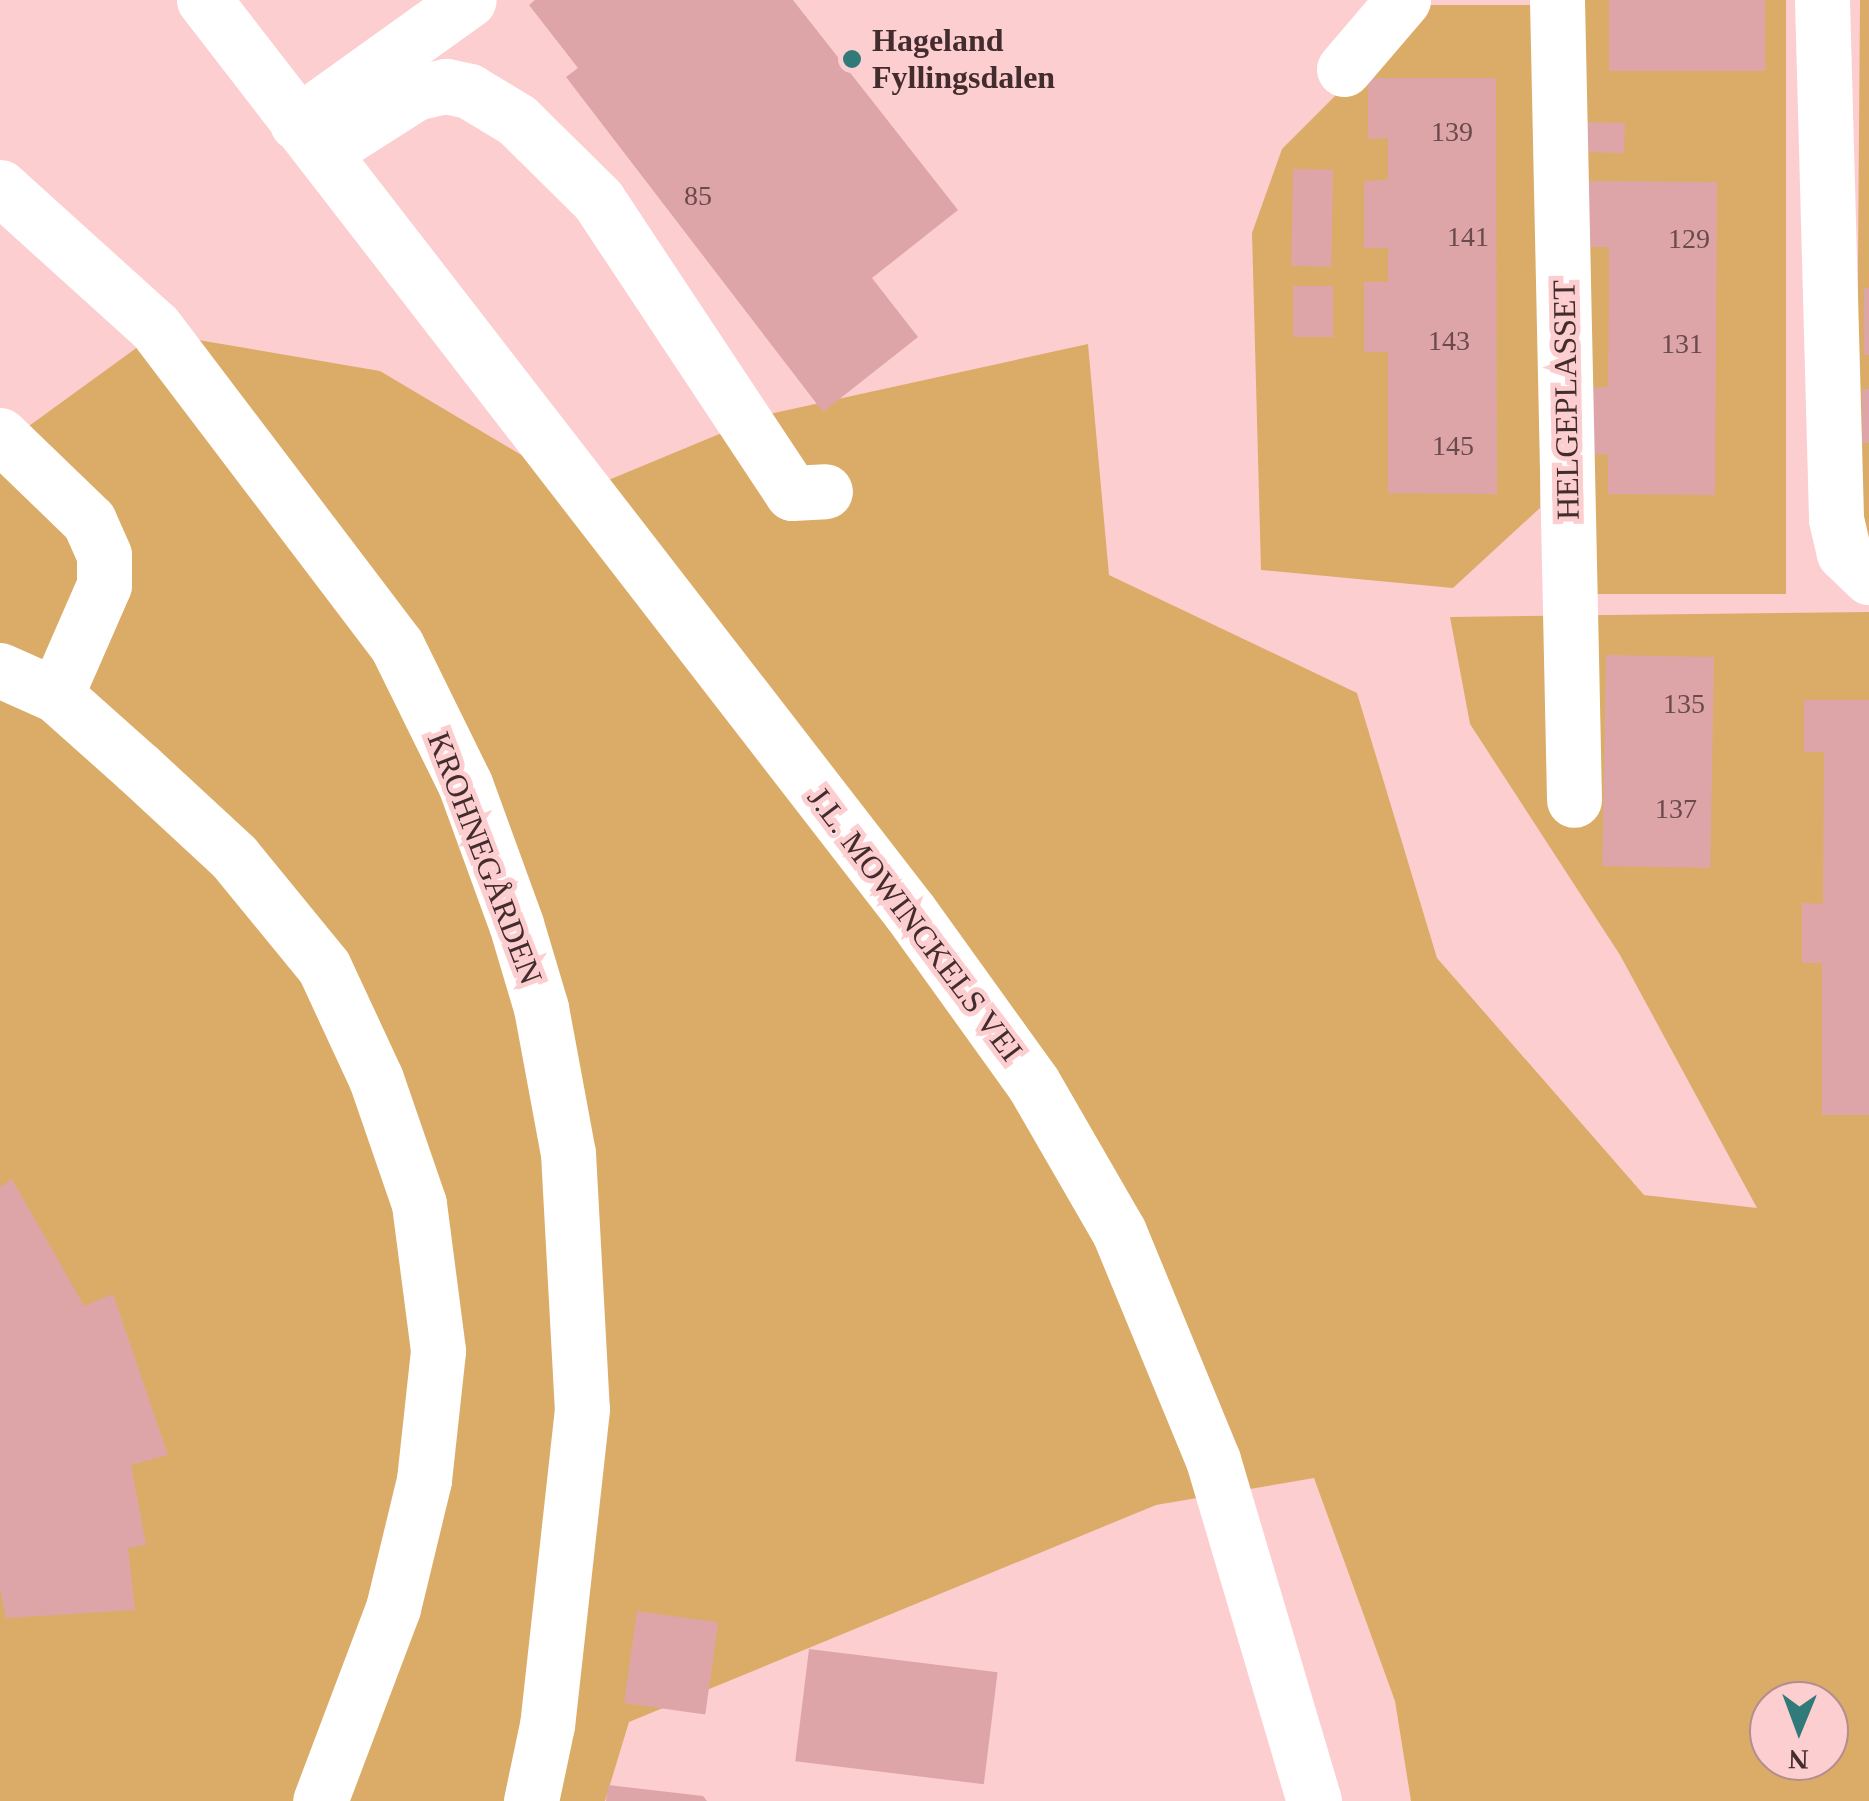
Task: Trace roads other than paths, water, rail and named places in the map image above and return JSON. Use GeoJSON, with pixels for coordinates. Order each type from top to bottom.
{"type":"FeatureCollection","features":[{"type":"Feature","properties":{"kind":"main road","name":"J.L. MOWINCKELS VEI"},"geometry":{"type":"LineString","coordinates":[[204,0],[910,912],[1033,1083],[1120,1232],[1213,1460],[1314,1801]]}},
{"type":"Feature","properties":{"kind":"main road"},"geometry":{"type":"LineString","coordinates":[[311,137],[469,0]]}},
{"type":"Feature","properties":{"kind":"main road"},"geometry":{"type":"LineString","coordinates":[[1344,69],[1403,0]]}},
{"type":"Feature","properties":{"kind":"main road","name":"HELGEPLASSET"},"geometry":{"type":"LineString","coordinates":[[1557,0],[1574,800]]}},
{"type":"Feature","properties":{"kind":"main road"},"geometry":{"type":"LineString","coordinates":[[1822,0],[1832,456],[1844,553],[1869,577]]}},
{"type":"Feature","properties":{"kind":"main road"},"geometry":{"type":"LineString","coordinates":[[311,137],[415,93],[446,86],[469,91],[517,120],[598,200],[792,493],[825,491]]}},
{"type":"Feature","properties":{"kind":"main road","name":"KROHNEGÅRDEN"},"geometry":{"type":"LineString","coordinates":[[0,187],[154,326],[310,522],[397,646],[465,784],[516,924],[540,1008],[568,1152],[582,1409],[547,1725],[531,1801]]}},
{"type":"Feature","properties":{"kind":"main road"},"geometry":{"type":"LineString","coordinates":[[0,435],[89,521],[104,555],[104,585],[56,695]]}},
{"type":"Feature","properties":{"kind":"main road"},"geometry":{"type":"LineString","coordinates":[[0,670],[56,695],[234,856],[324,967],[376,1079],[419,1204],[438,1351],[424,1480],[393,1608],[320,1801]]}},
{"type":"Feature","properties":{"kind":"place","name":"Hageland Fyllingsdalen"},"geometry":{"type":"Point","coordinates":[852,59]}}]}
